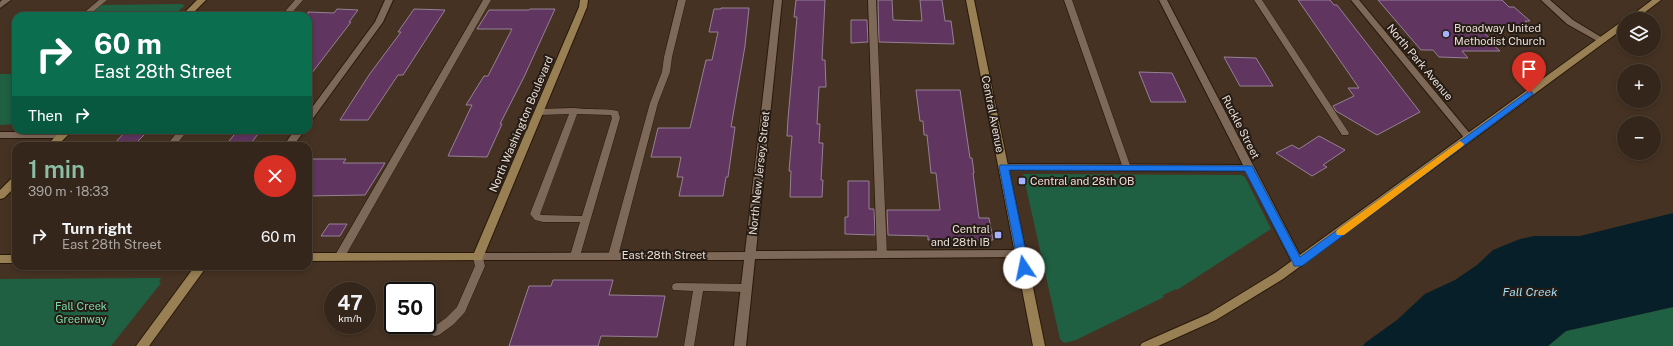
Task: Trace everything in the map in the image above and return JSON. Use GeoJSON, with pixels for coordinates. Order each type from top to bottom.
{"type":"FeatureCollection","features":[{"type":"Feature","properties":{"kind":"main road"},"geometry":{"type":"LineString","coordinates":[[189,12],[202,0]]}},
{"type":"Feature","properties":{"kind":"main road","name":"North Washington Boulevard"},"geometry":{"type":"LineString","coordinates":[[478,257],[584,0]]}},
{"type":"Feature","properties":{"kind":"main road","name":"Central Avenue"},"geometry":{"type":"LineString","coordinates":[[970,0],[1039,346]]}},
{"type":"Feature","properties":{"kind":"main road"},"geometry":{"type":"LineString","coordinates":[[1641,12],[1657,0]]}},
{"type":"Feature","properties":{"kind":"main road"},"geometry":{"type":"LineString","coordinates":[[1146,346],[1212,317],[1253,293],[1298,263],[1617,29]]}},
{"type":"Feature","properties":{"kind":"main road"},"geometry":{"type":"LineString","coordinates":[[55,142],[64,134]]}},
{"type":"Feature","properties":{"kind":"main road"},"geometry":{"type":"LineString","coordinates":[[0,196],[12,184]]}},
{"type":"Feature","properties":{"kind":"main road","name":"East 28th Street"},"geometry":{"type":"LineString","coordinates":[[312,257],[478,257]]}},
{"type":"Feature","properties":{"kind":"main road"},"geometry":{"type":"LineString","coordinates":[[0,259],[12,259]]}},
{"type":"Feature","properties":{"kind":"main road"},"geometry":{"type":"LineString","coordinates":[[142,346],[198,270]]}},
{"type":"Feature","properties":{"kind":"street"},"geometry":{"type":"LineString","coordinates":[[0,6],[8,0]]}},
{"type":"Feature","properties":{"kind":"street"},"geometry":{"type":"LineString","coordinates":[[312,113],[379,22],[389,0]]}},
{"type":"Feature","properties":{"kind":"street","name":"North New Jersey Street"},"geometry":{"type":"LineString","coordinates":[[740,346],[778,0]]}},
{"type":"Feature","properties":{"kind":"street","name":"Ruckle Street"},"geometry":{"type":"LineString","coordinates":[[1164,0],[1248,168],[1298,263]]}},
{"type":"Feature","properties":{"kind":"street","name":"North Park Avenue"},"geometry":{"type":"LineString","coordinates":[[1355,0],[1469,138]]}},
{"type":"Feature","properties":{"kind":"street"},"geometry":{"type":"LineString","coordinates":[[1545,0],[1570,22],[1602,40]]}},
{"type":"Feature","properties":{"kind":"street"},"geometry":{"type":"LineString","coordinates":[[0,135],[32,134]]}},
{"type":"Feature","properties":{"kind":"street"},"geometry":{"type":"LineString","coordinates":[[1004,167],[1248,168]]}},
{"type":"Feature","properties":{"kind":"street","name":"East 28th Street"},"geometry":{"type":"LineString","coordinates":[[478,257],[1021,254]]}},
{"type":"Feature","properties":{"kind":"lane"},"geometry":{"type":"LineString","coordinates":[[89,12],[103,0]]}},
{"type":"Feature","properties":{"kind":"lane"},"geometry":{"type":"LineString","coordinates":[[288,12],[299,0]]}},
{"type":"Feature","properties":{"kind":"lane"},"geometry":{"type":"LineString","coordinates":[[339,257],[487,0]]}},
{"type":"Feature","properties":{"kind":"lane"},"geometry":{"type":"LineString","coordinates":[[614,256],[654,103],[666,72],[668,57],[682,0]]}},
{"type":"Feature","properties":{"kind":"lane"},"geometry":{"type":"LineString","coordinates":[[872,0],[882,255]]}},
{"type":"Feature","properties":{"kind":"lane"},"geometry":{"type":"LineString","coordinates":[[1068,0],[1127,168]]}},
{"type":"Feature","properties":{"kind":"lane"},"geometry":{"type":"LineString","coordinates":[[1258,0],[1345,133]]}},
{"type":"Feature","properties":{"kind":"lane"},"geometry":{"type":"LineString","coordinates":[[539,112],[574,111],[615,113],[616,118],[575,256]]}},
{"type":"Feature","properties":{"kind":"lane"},"geometry":{"type":"LineString","coordinates":[[574,111],[536,214],[538,218],[543,219],[586,219]]}},
{"type":"Feature","properties":{"kind":"lane"},"geometry":{"type":"LineString","coordinates":[[174,142],[180,134]]}},
{"type":"Feature","properties":{"kind":"lane"},"geometry":{"type":"LineString","coordinates":[[436,331],[450,321],[461,309],[480,266],[478,257]]}},
{"type":"Feature","properties":{"kind":"lane"},"geometry":{"type":"LineString","coordinates":[[677,287],[746,288]]}},
{"type":"Feature","properties":{"kind":"lane"},"geometry":{"type":"LineString","coordinates":[[689,346],[699,287]]}},
{"type":"Feature","properties":{"kind":"green space"},"geometry":{"type":"Polygon","coordinates":[[[99,5],[185,5],[177,12],[91,12],[99,5]]]}},
{"type":"Feature","properties":{"kind":"green space"},"geometry":{"type":"Polygon","coordinates":[[[0,74],[12,74],[12,124],[0,125],[0,74]]]}},
{"type":"Feature","properties":{"kind":"green space"},"geometry":{"type":"Polygon","coordinates":[[[1023,174],[1241,175],[1245,177],[1271,229],[1177,290],[1176,289],[1163,295],[1164,297],[1076,340],[1064,343],[1060,339],[1023,174]]]}},
{"type":"Feature","properties":{"kind":"green space","name":"Fall Creek Greenway"},"geometry":{"type":"Polygon","coordinates":[[[161,278],[159,282],[161,283],[111,346],[0,346],[0,279],[161,278]]]}},
{"type":"Feature","properties":{"kind":"green space"},"geometry":{"type":"Polygon","coordinates":[[[1673,307],[1673,346],[1548,346],[1566,331],[1673,307]]]}},
{"type":"Feature","properties":{"kind":"water","name":"Fall Creek"},"geometry":{"type":"Polygon","coordinates":[[[1673,213],[1673,307],[1566,331],[1548,346],[1363,346],[1397,320],[1425,294],[1455,280],[1477,265],[1493,250],[1520,239],[1534,236],[1580,236],[1673,213]]]}},
{"type":"Feature","properties":{"kind":"building"},"geometry":{"type":"Polygon","coordinates":[[[796,0],[825,0],[822,60],[825,60],[826,87],[819,87],[817,124],[820,124],[819,143],[823,143],[821,180],[823,180],[822,197],[790,197],[791,171],[789,171],[792,136],[787,136],[797,17],[794,17],[796,0]]]}},
{"type":"Feature","properties":{"kind":"building"},"geometry":{"type":"Polygon","coordinates":[[[878,0],[892,0],[893,20],[922,21],[920,0],[942,0],[945,21],[951,21],[954,44],[879,42],[878,0]]]}},
{"type":"Feature","properties":{"kind":"building"},"geometry":{"type":"Polygon","coordinates":[[[1298,0],[1330,0],[1334,5],[1337,5],[1420,112],[1377,135],[1336,111],[1333,106],[1354,96],[1348,88],[1359,88],[1298,0]]]}},
{"type":"Feature","properties":{"kind":"building","name":"Broadway United Methodist Church"},"geometry":{"type":"Polygon","coordinates":[[[1378,0],[1502,0],[1509,7],[1514,7],[1530,21],[1525,21],[1531,27],[1480,28],[1492,41],[1489,41],[1500,51],[1462,51],[1468,58],[1439,57],[1433,50],[1421,50],[1378,0]]]}},
{"type":"Feature","properties":{"kind":"building"},"geometry":{"type":"Polygon","coordinates":[[[749,8],[745,46],[731,127],[735,127],[728,177],[726,177],[723,196],[679,196],[683,177],[677,177],[681,157],[651,157],[658,128],[690,128],[706,60],[712,60],[718,32],[709,32],[714,9],[749,8]]]}},
{"type":"Feature","properties":{"kind":"building"},"geometry":{"type":"Polygon","coordinates":[[[337,9],[358,10],[349,22],[351,22],[312,73],[312,12],[334,13],[337,9]]]}},
{"type":"Feature","properties":{"kind":"building"},"geometry":{"type":"Polygon","coordinates":[[[414,9],[445,10],[403,75],[398,75],[368,120],[340,120],[369,75],[401,32],[398,32],[414,9]]]}},
{"type":"Feature","properties":{"kind":"building"},"geometry":{"type":"Polygon","coordinates":[[[555,9],[524,77],[500,124],[502,124],[487,157],[448,156],[472,105],[466,105],[484,76],[488,76],[512,29],[477,29],[489,10],[555,9]]]}},
{"type":"Feature","properties":{"kind":"building"},"geometry":{"type":"Polygon","coordinates":[[[851,20],[867,20],[868,42],[851,43],[851,20]]]}},
{"type":"Feature","properties":{"kind":"building"},"geometry":{"type":"Polygon","coordinates":[[[1224,57],[1256,58],[1273,86],[1240,86],[1224,57]]]}},
{"type":"Feature","properties":{"kind":"building"},"geometry":{"type":"Polygon","coordinates":[[[1139,72],[1172,73],[1186,102],[1151,102],[1139,72]]]}},
{"type":"Feature","properties":{"kind":"building"},"geometry":{"type":"Polygon","coordinates":[[[916,90],[960,90],[970,158],[972,158],[979,218],[989,218],[993,240],[928,240],[928,236],[888,235],[887,210],[940,210],[936,173],[931,173],[927,135],[924,135],[923,121],[920,121],[916,90]]]}},
{"type":"Feature","properties":{"kind":"building"},"geometry":{"type":"Polygon","coordinates":[[[123,134],[145,134],[137,142],[116,142],[123,134]]]}},
{"type":"Feature","properties":{"kind":"building"},"geometry":{"type":"Polygon","coordinates":[[[235,134],[258,134],[252,142],[228,142],[235,134]]]}},
{"type":"Feature","properties":{"kind":"building"},"geometry":{"type":"Polygon","coordinates":[[[1319,136],[1345,150],[1323,165],[1327,167],[1312,176],[1276,153],[1292,145],[1299,149],[1319,136]]]}},
{"type":"Feature","properties":{"kind":"building"},"geometry":{"type":"Polygon","coordinates":[[[313,159],[346,159],[343,163],[385,163],[365,195],[312,196],[313,159]]]}},
{"type":"Feature","properties":{"kind":"building"},"geometry":{"type":"Polygon","coordinates":[[[848,181],[869,181],[869,209],[874,209],[875,235],[845,234],[845,217],[848,217],[848,181]]]}},
{"type":"Feature","properties":{"kind":"building"},"geometry":{"type":"Polygon","coordinates":[[[329,224],[347,224],[340,236],[321,236],[329,224]]]}},
{"type":"Feature","properties":{"kind":"building"},"geometry":{"type":"Polygon","coordinates":[[[553,280],[613,280],[609,295],[665,296],[657,337],[601,336],[598,346],[509,346],[529,286],[551,286],[553,280]]]}},
{"type":"Feature","properties":{"kind":"slow traffic"},"geometry":{"type":"LineString","coordinates":[[1340,232],[1460,144]]}},
{"type":"Feature","properties":{"kind":"place","name":"Broadway United Methodist Church"},"geometry":{"type":"Point","coordinates":[1446,34]}},
{"type":"Feature","properties":{"kind":"place","name":"Central and 28th OB"},"geometry":{"type":"Point","coordinates":[1022,181]}},
{"type":"Feature","properties":{"kind":"place","name":"Central and 28th IB"},"geometry":{"type":"Point","coordinates":[998,235]}},
{"type":"Feature","properties":{"kind":"route"},"geometry":{"type":"LineString","coordinates":[[1024,268],[1004,167],[1248,168],[1298,263],[1529,93]]}}]}
